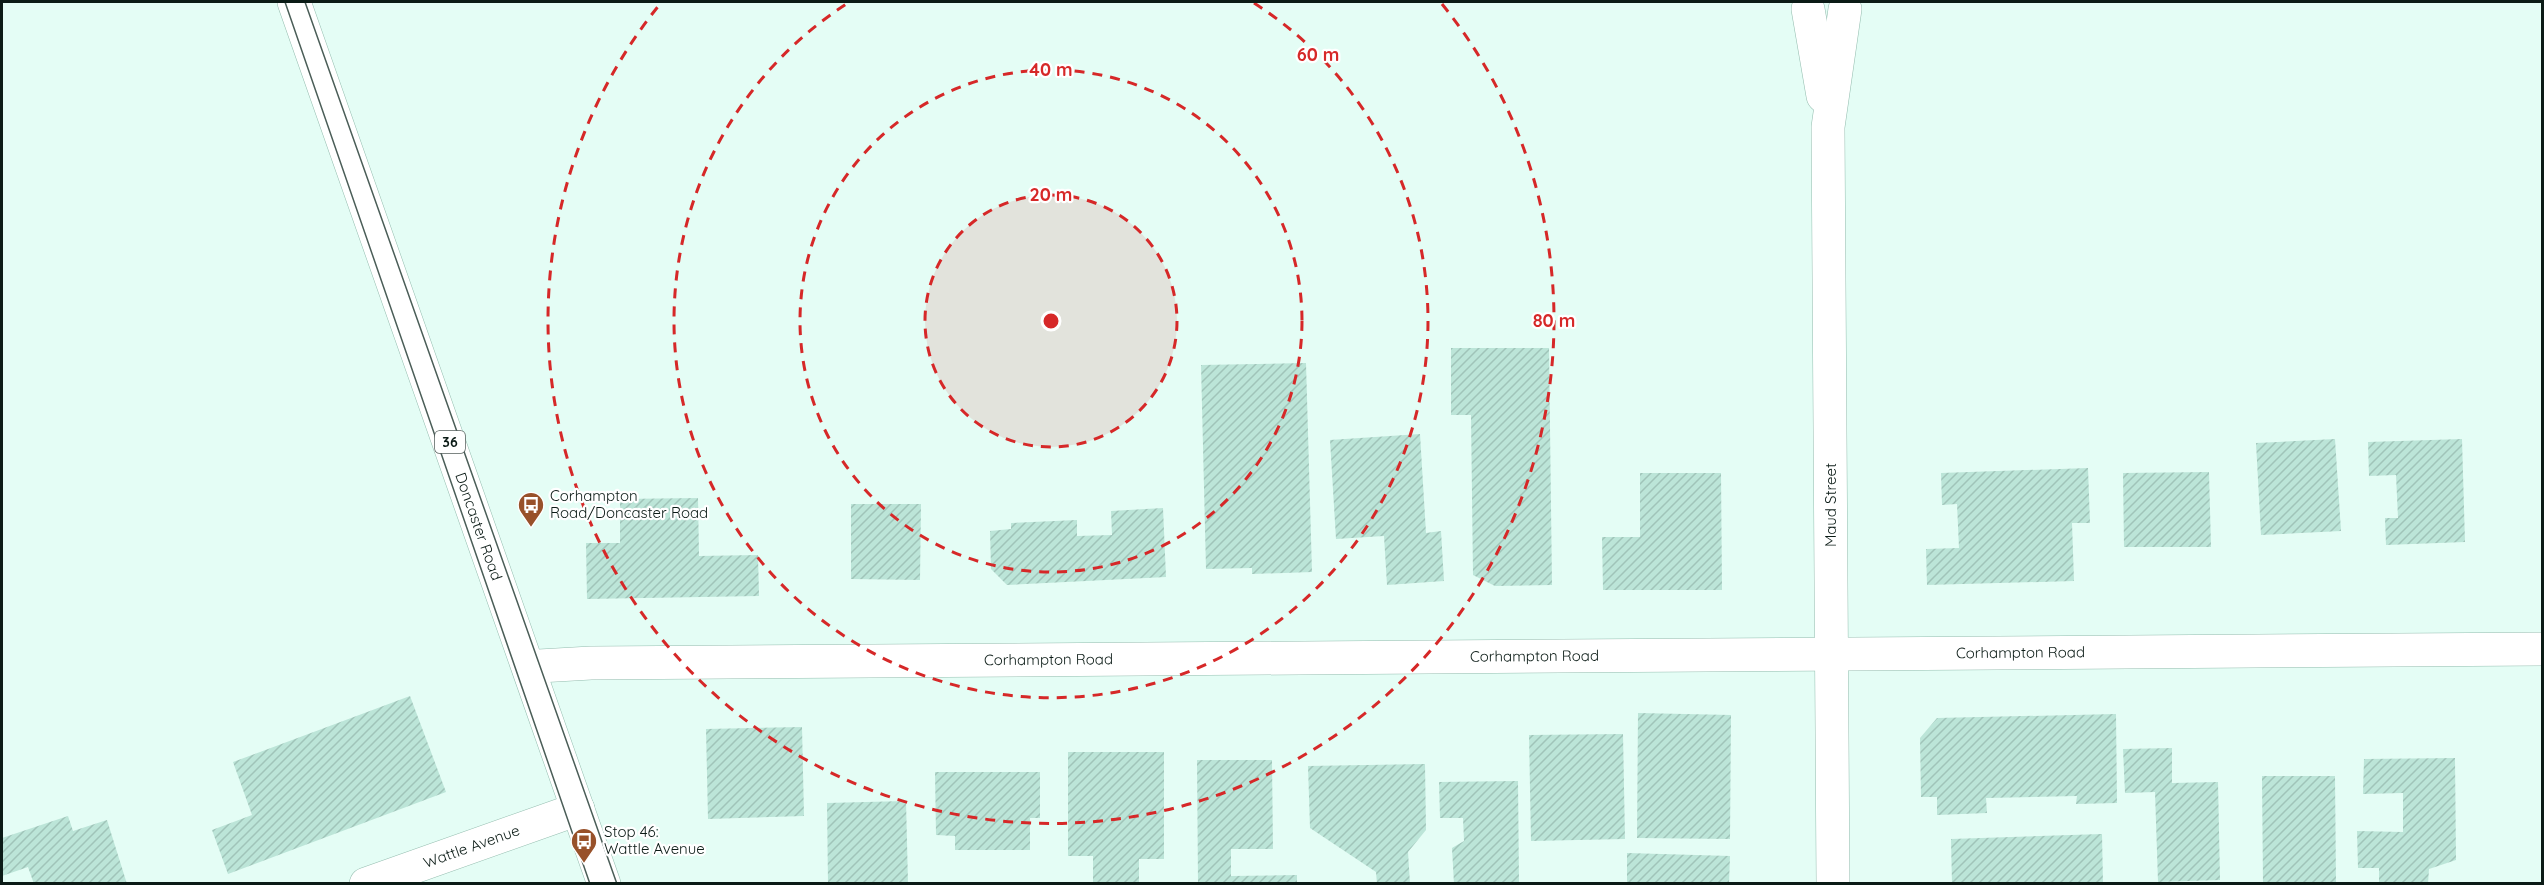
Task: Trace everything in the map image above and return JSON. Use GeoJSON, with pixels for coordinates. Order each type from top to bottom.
{"type":"FeatureCollection","features":[{"type":"Feature","properties":{"kind":"street","name":"Doncaster Road"},"geometry":{"type":"LineString","coordinates":[[294,2],[604,884]]}},
{"type":"Feature","properties":{"kind":"street"},"geometry":{"type":"LineString","coordinates":[[1805,5],[1827,15],[1849,5]]}},
{"type":"Feature","properties":{"kind":"street","name":"Maud Street"},"geometry":{"type":"LineString","coordinates":[[1805,5],[1828,127]]}},
{"type":"Feature","properties":{"kind":"street","name":"Maud Street"},"geometry":{"type":"LineString","coordinates":[[1833,884],[1828,127],[1849,5]]}},
{"type":"Feature","properties":{"kind":"street","name":"Corhampton Road"},"geometry":{"type":"LineString","coordinates":[[530,669],[539,666],[591,663],[2542,649]]}},
{"type":"Feature","properties":{"kind":"street","name":"Wattle Avenue"},"geometry":{"type":"LineString","coordinates":[[366,884],[578,809]]}},
{"type":"Feature","properties":{"kind":"building"},"geometry":{"type":"Polygon","coordinates":[[[1451,348],[1549,348],[1552,585],[1495,586],[1473,575],[1471,415],[1451,415],[1451,348]]]}},
{"type":"Feature","properties":{"kind":"building"},"geometry":{"type":"Polygon","coordinates":[[[1306,363],[1312,572],[1252,574],[1252,568],[1206,569],[1201,365],[1306,363]]]}},
{"type":"Feature","properties":{"kind":"building"},"geometry":{"type":"Polygon","coordinates":[[[1420,434],[1426,533],[1441,531],[1444,581],[1387,585],[1384,536],[1336,539],[1330,440],[1420,434]]]}},
{"type":"Feature","properties":{"kind":"building"},"geometry":{"type":"Polygon","coordinates":[[[2335,439],[2341,531],[2261,535],[2256,443],[2335,439]]]}},
{"type":"Feature","properties":{"kind":"building"},"geometry":{"type":"Polygon","coordinates":[[[2462,439],[2465,542],[2386,545],[2385,518],[2398,518],[2396,475],[2369,476],[2368,442],[2462,439]]]}},
{"type":"Feature","properties":{"kind":"building"},"geometry":{"type":"Polygon","coordinates":[[[2088,468],[2090,523],[2072,523],[2074,581],[1927,585],[1926,549],[1959,548],[1957,504],[1942,505],[1941,473],[2088,468]]]}},
{"type":"Feature","properties":{"kind":"building"},"geometry":{"type":"Polygon","coordinates":[[[2209,472],[2211,547],[2124,547],[2123,473],[2209,472]]]}},
{"type":"Feature","properties":{"kind":"building"},"geometry":{"type":"Polygon","coordinates":[[[1640,473],[1721,473],[1722,590],[1603,590],[1602,537],[1640,537],[1640,473]]]}},
{"type":"Feature","properties":{"kind":"building"},"geometry":{"type":"Polygon","coordinates":[[[698,498],[699,556],[758,555],[759,596],[587,599],[586,543],[620,543],[620,499],[698,498]]]}},
{"type":"Feature","properties":{"kind":"building"},"geometry":{"type":"Polygon","coordinates":[[[851,504],[921,504],[920,580],[851,579],[851,504]]]}},
{"type":"Feature","properties":{"kind":"building"},"geometry":{"type":"Polygon","coordinates":[[[1163,508],[1166,577],[1007,585],[991,569],[990,531],[1011,529],[1011,523],[1077,520],[1077,536],[1112,535],[1111,511],[1163,508]]]}},
{"type":"Feature","properties":{"kind":"building"},"geometry":{"type":"Polygon","coordinates":[[[410,696],[446,792],[228,874],[212,830],[252,815],[233,762],[410,696]]]}},
{"type":"Feature","properties":{"kind":"building"},"geometry":{"type":"Polygon","coordinates":[[[1638,713],[1731,715],[1730,839],[1637,838],[1638,713]]]}},
{"type":"Feature","properties":{"kind":"building"},"geometry":{"type":"Polygon","coordinates":[[[2116,714],[2117,803],[2076,804],[2077,796],[1986,798],[1987,813],[1937,815],[1937,797],[1921,797],[1920,738],[1937,718],[2116,714]]]}},
{"type":"Feature","properties":{"kind":"building"},"geometry":{"type":"Polygon","coordinates":[[[802,727],[804,816],[708,819],[706,729],[802,727]]]}},
{"type":"Feature","properties":{"kind":"building"},"geometry":{"type":"Polygon","coordinates":[[[1623,734],[1625,839],[1531,841],[1529,735],[1623,734]]]}},
{"type":"Feature","properties":{"kind":"building"},"geometry":{"type":"Polygon","coordinates":[[[2172,748],[2172,783],[2218,782],[2220,880],[2158,882],[2155,792],[2125,793],[2123,749],[2172,748]]]}},
{"type":"Feature","properties":{"kind":"building"},"geometry":{"type":"Polygon","coordinates":[[[1068,752],[1164,752],[1164,859],[1139,859],[1139,884],[1093,884],[1093,856],[1068,856],[1068,752]]]}},
{"type":"Feature","properties":{"kind":"building"},"geometry":{"type":"Polygon","coordinates":[[[2455,758],[2456,860],[2429,869],[2428,884],[2379,884],[2379,868],[2358,868],[2357,831],[2403,832],[2403,793],[2363,794],[2364,759],[2455,758]]]}},
{"type":"Feature","properties":{"kind":"building"},"geometry":{"type":"Polygon","coordinates":[[[1197,760],[1272,760],[1273,849],[1231,849],[1231,876],[1297,875],[1297,884],[1198,884],[1197,760]]]}},
{"type":"Feature","properties":{"kind":"building"},"geometry":{"type":"Polygon","coordinates":[[[1425,764],[1426,830],[1408,852],[1410,884],[1377,884],[1376,872],[1310,828],[1308,766],[1425,764]]]}},
{"type":"Feature","properties":{"kind":"building"},"geometry":{"type":"Polygon","coordinates":[[[935,772],[1040,772],[1040,818],[1030,818],[1030,850],[955,850],[955,836],[936,835],[935,772]]]}},
{"type":"Feature","properties":{"kind":"building"},"geometry":{"type":"Polygon","coordinates":[[[2262,776],[2335,776],[2336,884],[2263,884],[2262,776]]]}},
{"type":"Feature","properties":{"kind":"building"},"geometry":{"type":"Polygon","coordinates":[[[1518,781],[1519,884],[1454,884],[1452,848],[1464,841],[1463,818],[1440,818],[1439,782],[1518,781]]]}},
{"type":"Feature","properties":{"kind":"building"},"geometry":{"type":"Polygon","coordinates":[[[906,801],[908,884],[828,884],[827,803],[906,801]]]}},
{"type":"Feature","properties":{"kind":"building"},"geometry":{"type":"Polygon","coordinates":[[[68,816],[73,831],[107,820],[127,884],[34,884],[28,867],[2,876],[2,838],[68,816]]]}},
{"type":"Feature","properties":{"kind":"building"},"geometry":{"type":"Polygon","coordinates":[[[2102,834],[2103,884],[1952,884],[1951,839],[2102,834]]]}},
{"type":"Feature","properties":{"kind":"building"},"geometry":{"type":"Polygon","coordinates":[[[1627,853],[1730,856],[1729,884],[1627,884],[1627,853]]]}},
{"type":"Feature","properties":{"kind":"tram line"},"geometry":{"type":"LineString","coordinates":[[285,2],[590,884]]}},
{"type":"Feature","properties":{"kind":"tram line"},"geometry":{"type":"LineString","coordinates":[[305,2],[617,884]]}},
{"type":"Feature","properties":{"kind":"place","name":"Corhampton Road/Doncaster Road"},"geometry":{"type":"Point","coordinates":[531,528]}},
{"type":"Feature","properties":{"kind":"place","name":"Stop 46: Wattle Avenue"},"geometry":{"type":"Point","coordinates":[584,864]}}]}
